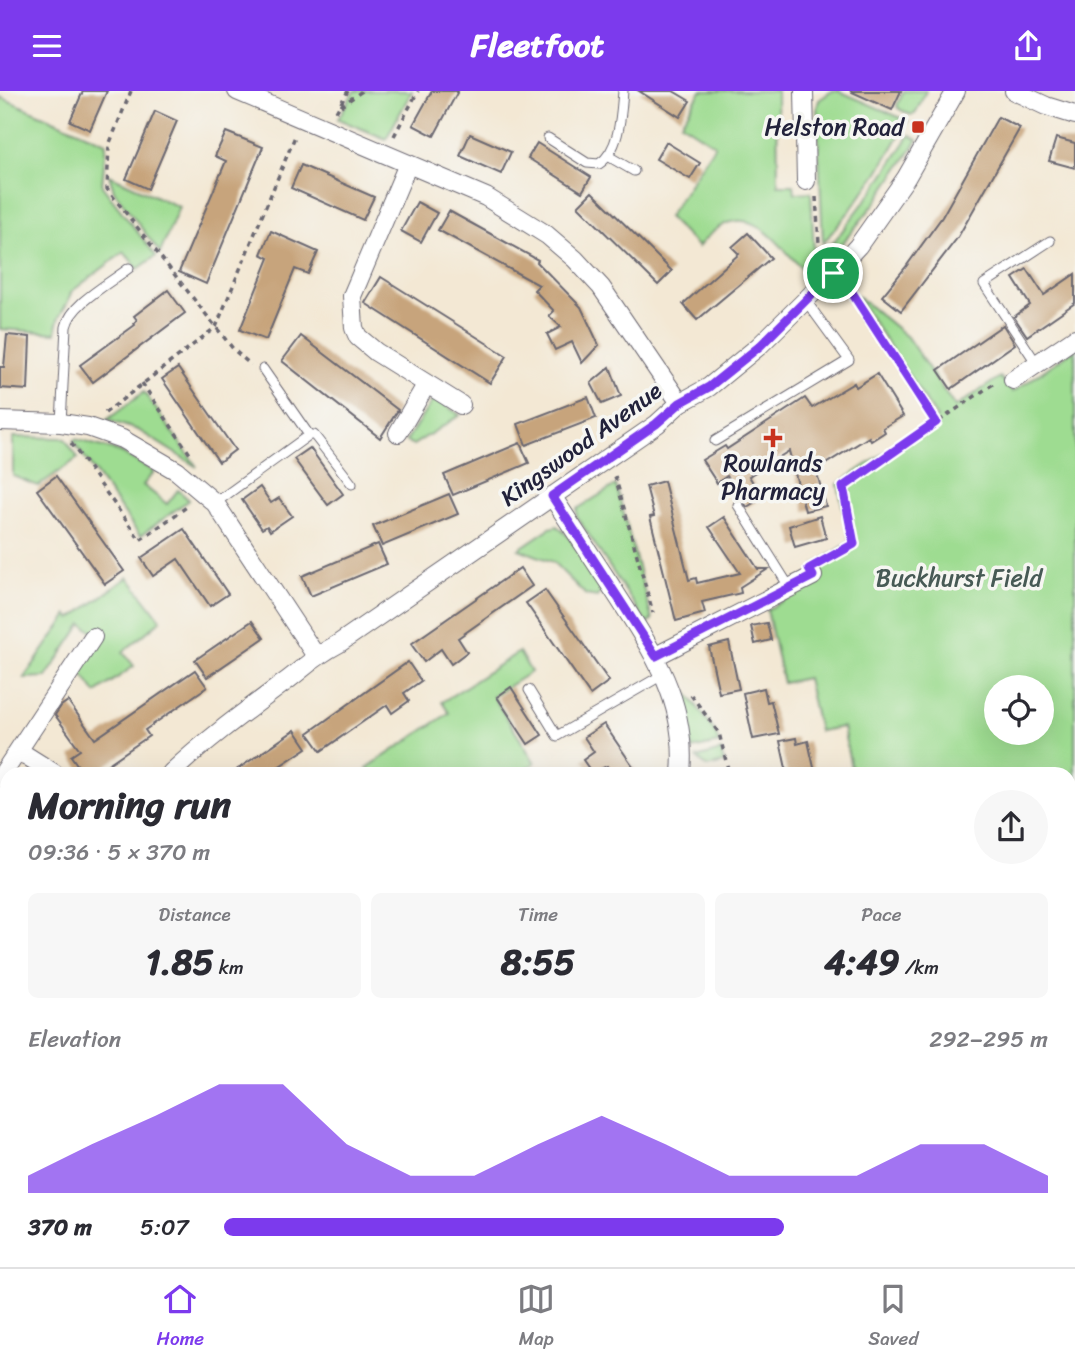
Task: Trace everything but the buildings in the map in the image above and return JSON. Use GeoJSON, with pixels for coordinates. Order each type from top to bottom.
{"type":"FeatureCollection","features":[{"type":"Feature","properties":{"kind":"street"},"geometry":{"type":"LineString","coordinates":[[237,91],[486,197],[547,235],[601,287],[680,403]]}},
{"type":"Feature","properties":{"kind":"street"},"geometry":{"type":"LineString","coordinates":[[804,91],[806,181]]}},
{"type":"Feature","properties":{"kind":"street","name":"Kingswood Avenue"},"geometry":{"type":"LineString","coordinates":[[177,767],[200,746],[295,675],[316,656],[338,645],[656,424],[680,403],[709,387],[760,346],[858,246],[906,178],[957,91]]}},
{"type":"Feature","properties":{"kind":"street"},"geometry":{"type":"LineString","coordinates":[[1014,91],[1046,106],[1075,115]]}},
{"type":"Feature","properties":{"kind":"street"},"geometry":{"type":"LineString","coordinates":[[408,164],[352,296],[352,317],[358,337],[365,343],[426,385],[461,405]]}},
{"type":"Feature","properties":{"kind":"street"},"geometry":{"type":"LineString","coordinates":[[1013,380],[1075,338]]}},
{"type":"Feature","properties":{"kind":"street"},"geometry":{"type":"LineString","coordinates":[[398,433],[426,385]]}},
{"type":"Feature","properties":{"kind":"street"},"geometry":{"type":"LineString","coordinates":[[0,421],[64,423],[88,427],[122,439],[177,471],[209,499],[316,656]]}},
{"type":"Feature","properties":{"kind":"street"},"geometry":{"type":"LineString","coordinates":[[552,496],[656,656],[681,732],[682,767]]}},
{"type":"Feature","properties":{"kind":"street"},"geometry":{"type":"LineString","coordinates":[[656,656],[813,576]]}},
{"type":"Feature","properties":{"kind":"street"},"geometry":{"type":"LineString","coordinates":[[8,767],[93,637]]}},
{"type":"Feature","properties":{"kind":"street"},"geometry":{"type":"LineString","coordinates":[[19,751],[44,767]]}},
{"type":"Feature","properties":{"kind":"lane"},"geometry":{"type":"LineString","coordinates":[[548,138],[587,163],[599,164],[608,156],[617,131],[623,91]]}},
{"type":"Feature","properties":{"kind":"lane"},"geometry":{"type":"LineString","coordinates":[[608,156],[634,171]]}},
{"type":"Feature","properties":{"kind":"lane"},"geometry":{"type":"LineString","coordinates":[[1037,364],[984,284],[1050,241]]}},
{"type":"Feature","properties":{"kind":"lane"},"geometry":{"type":"LineString","coordinates":[[64,423],[68,317],[77,307],[129,268]]}},
{"type":"Feature","properties":{"kind":"lane"},"geometry":{"type":"LineString","coordinates":[[715,441],[849,360],[806,302]]}},
{"type":"Feature","properties":{"kind":"lane"},"geometry":{"type":"LineString","coordinates":[[263,369],[309,435]]}},
{"type":"Feature","properties":{"kind":"lane"},"geometry":{"type":"LineString","coordinates":[[209,499],[309,435],[314,435],[352,484]]}},
{"type":"Feature","properties":{"kind":"lane"},"geometry":{"type":"LineString","coordinates":[[738,505],[790,588]]}},
{"type":"Feature","properties":{"kind":"lane"},"geometry":{"type":"LineString","coordinates":[[529,689],[557,736],[664,674]]}},
{"type":"Feature","properties":{"kind":"path"},"geometry":{"type":"LineString","coordinates":[[131,91],[109,145],[107,189],[234,350],[255,368],[263,369]]}},
{"type":"Feature","properties":{"kind":"path"},"geometry":{"type":"LineString","coordinates":[[327,129],[348,91]]}},
{"type":"Feature","properties":{"kind":"path"},"geometry":{"type":"LineString","coordinates":[[338,109],[362,91]]}},
{"type":"Feature","properties":{"kind":"path"},"geometry":{"type":"LineString","coordinates":[[384,154],[418,91]]}},
{"type":"Feature","properties":{"kind":"path"},"geometry":{"type":"LineString","coordinates":[[88,427],[216,327],[302,119]]}},
{"type":"Feature","properties":{"kind":"path"},"geometry":{"type":"LineString","coordinates":[[806,181],[816,190],[821,263],[849,288],[936,422]]}},
{"type":"Feature","properties":{"kind":"path"},"geometry":{"type":"LineString","coordinates":[[813,576],[809,569],[854,544],[843,487],[1001,378],[1013,380]]}},
{"type":"Feature","properties":{"kind":"path"},"geometry":{"type":"LineString","coordinates":[[142,383],[194,461]]}},
{"type":"Feature","properties":{"kind":"path"},"geometry":{"type":"LineString","coordinates":[[64,423],[70,441],[140,540],[209,499]]}},
{"type":"Feature","properties":{"kind":"path"},"geometry":{"type":"LineString","coordinates":[[610,456],[653,617]]}},
{"type":"Feature","properties":{"kind":"path"},"geometry":{"type":"LineString","coordinates":[[691,694],[719,733],[728,767]]}},
{"type":"Feature","properties":{"kind":"green space"},"geometry":{"type":"Polygon","coordinates":[[[354,91],[412,91],[386,139],[338,119],[354,91]]]}},
{"type":"Feature","properties":{"kind":"green space"},"geometry":{"type":"Polygon","coordinates":[[[701,91],[777,91],[778,185],[794,185],[795,193],[811,192],[814,254],[801,268],[765,231],[753,224],[741,221],[728,223],[713,231],[698,247],[668,217],[715,145],[681,123],[701,91]]]}},
{"type":"Feature","properties":{"kind":"green space"},"geometry":{"type":"Polygon","coordinates":[[[832,91],[839,91],[908,121],[878,172],[823,243],[817,108],[819,100],[832,91]]]}},
{"type":"Feature","properties":{"kind":"green space"},"geometry":{"type":"Polygon","coordinates":[[[904,91],[926,91],[915,114],[911,115],[899,109],[897,105],[904,91]]]}},
{"type":"Feature","properties":{"kind":"green space"},"geometry":{"type":"Polygon","coordinates":[[[0,97],[106,143],[102,186],[156,256],[138,269],[124,252],[71,292],[58,320],[56,333],[0,329],[0,97]]]}},
{"type":"Feature","properties":{"kind":"green space"},"geometry":{"type":"Polygon","coordinates":[[[910,135],[918,140],[875,203],[828,261],[825,259],[826,252],[875,188],[910,135]]]}},
{"type":"Feature","properties":{"kind":"green space"},"geometry":{"type":"Polygon","coordinates":[[[109,175],[179,207],[160,253],[114,191],[109,175]]]}},
{"type":"Feature","properties":{"kind":"green space","name":"Buckhurst Field"},"geometry":{"type":"Polygon","coordinates":[[[855,294],[907,337],[955,407],[1000,377],[1013,392],[1075,349],[1075,767],[851,767],[843,727],[819,731],[807,678],[783,683],[767,610],[820,579],[815,565],[850,542],[838,484],[937,418],[855,294]]]}},
{"type":"Feature","properties":{"kind":"green space"},"geometry":{"type":"Polygon","coordinates":[[[144,392],[197,467],[138,430],[107,420],[144,392]]]}},
{"type":"Feature","properties":{"kind":"green space"},"geometry":{"type":"Polygon","coordinates":[[[434,398],[460,415],[413,445],[406,441],[434,398]]]}},
{"type":"Feature","properties":{"kind":"green space"},"geometry":{"type":"Polygon","coordinates":[[[13,437],[65,439],[78,458],[38,486],[13,476],[13,437]]]}},
{"type":"Feature","properties":{"kind":"green space"},"geometry":{"type":"Polygon","coordinates":[[[75,439],[120,452],[154,472],[143,485],[167,504],[178,490],[189,500],[140,536],[73,441],[75,439]]]}},
{"type":"Feature","properties":{"kind":"green space"},"geometry":{"type":"Polygon","coordinates":[[[616,485],[652,620],[647,624],[577,517],[577,509],[616,485]]]}},
{"type":"Feature","properties":{"kind":"green space"},"geometry":{"type":"Polygon","coordinates":[[[557,526],[569,537],[604,587],[597,597],[586,595],[553,562],[519,549],[557,526]]]}},
{"type":"Feature","properties":{"kind":"green space"},"geometry":{"type":"Polygon","coordinates":[[[128,577],[161,620],[123,652],[134,666],[96,693],[80,671],[102,638],[82,624],[46,677],[24,678],[68,615],[71,619],[128,577]]]}},
{"type":"Feature","properties":{"kind":"green space"},"geometry":{"type":"Polygon","coordinates":[[[519,652],[531,672],[493,696],[535,763],[528,767],[368,767],[449,713],[442,702],[519,652]]]}},
{"type":"Feature","properties":{"kind":"green space"},"geometry":{"type":"Polygon","coordinates":[[[675,675],[715,732],[719,743],[692,749],[688,717],[672,676],[675,675]]]}},
{"type":"Feature","properties":{"kind":"green space"},"geometry":{"type":"Polygon","coordinates":[[[721,751],[724,763],[707,767],[697,758],[721,751]]]}},
{"type":"Feature","properties":{"kind":"place","name":"Helston Road"},"geometry":{"type":"Point","coordinates":[918,127]}},
{"type":"Feature","properties":{"kind":"place","name":"Rowlands Pharmacy"},"geometry":{"type":"Point","coordinates":[773,438]}},
{"type":"Feature","properties":{"kind":"route"},"geometry":{"type":"LineString","coordinates":[[833,273],[849,288],[936,422],[843,487],[854,544],[809,569],[813,576],[656,656],[552,496],[656,424],[680,403],[709,387],[760,346],[833,273]]}}]}
